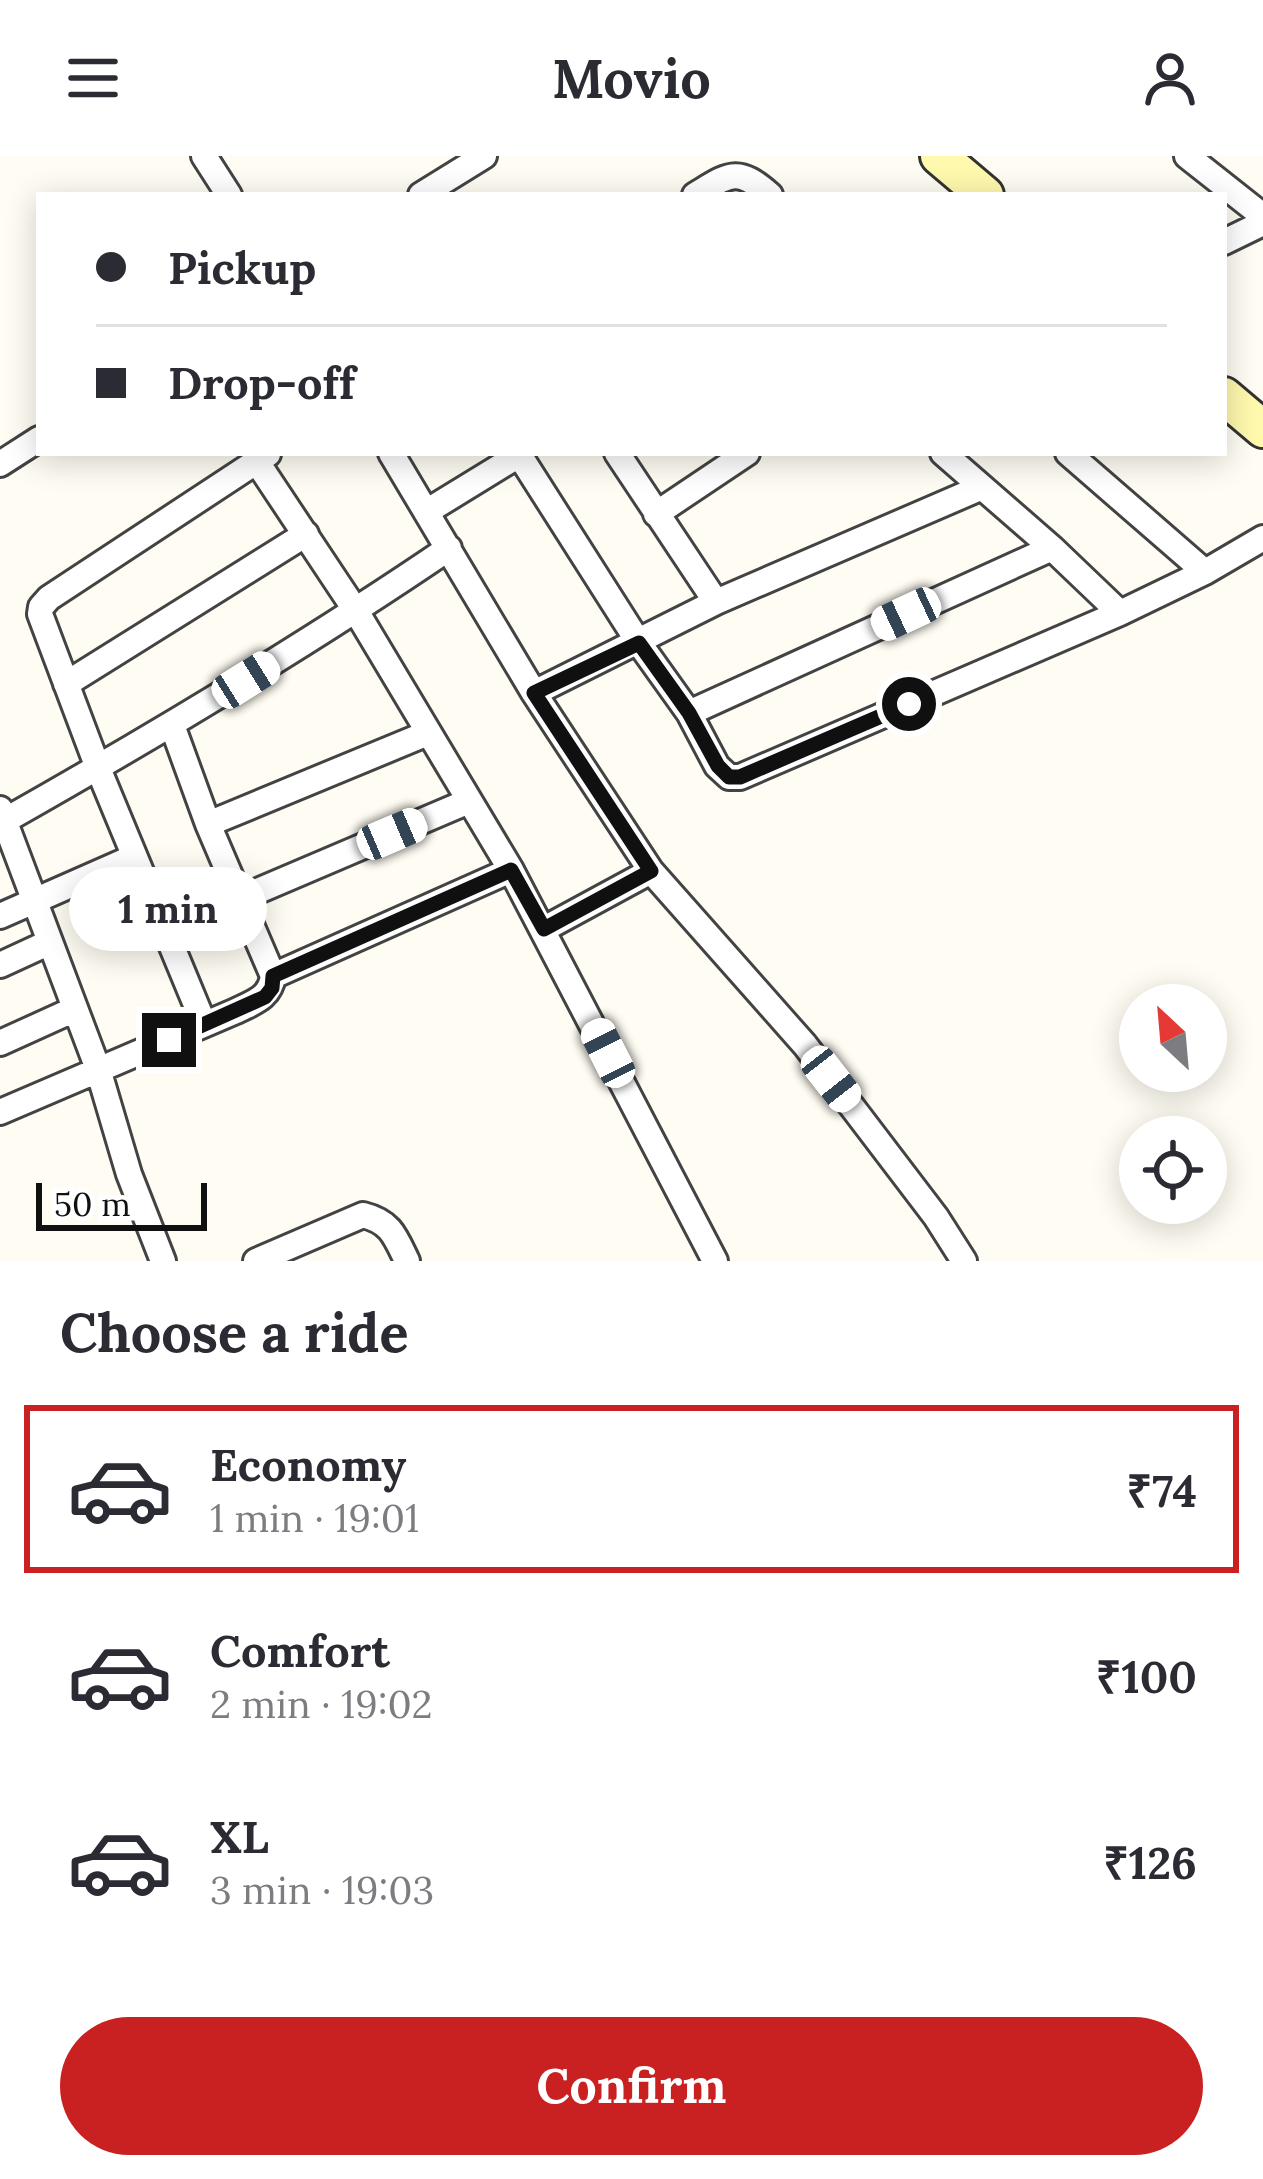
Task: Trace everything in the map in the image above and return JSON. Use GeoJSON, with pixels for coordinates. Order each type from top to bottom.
{"type":"FeatureCollection","features":[{"type":"Feature","properties":{"kind":"street"},"geometry":{"type":"LineString","coordinates":[[449,188],[484,156]]}},
{"type":"Feature","properties":{"kind":"street"},"geometry":{"type":"LineString","coordinates":[[939,156],[981,192]]}},
{"type":"Feature","properties":{"kind":"street"},"geometry":{"type":"LineString","coordinates":[[1187,156],[1263,219],[1227,240]]}},
{"type":"Feature","properties":{"kind":"street"},"geometry":{"type":"LineString","coordinates":[[212,159],[228,192]]}},
{"type":"Feature","properties":{"kind":"street"},"geometry":{"type":"LineString","coordinates":[[699,192],[740,175],[767,192]]}},
{"type":"Feature","properties":{"kind":"street"},"geometry":{"type":"LineString","coordinates":[[1227,399],[1263,429]]}},
{"type":"Feature","properties":{"kind":"street"},"geometry":{"type":"LineString","coordinates":[[0,464],[36,441]]}},
{"type":"Feature","properties":{"kind":"street"},"geometry":{"type":"LineString","coordinates":[[393,456],[534,693],[651,871],[805,1045],[936,1216],[964,1261]]}},
{"type":"Feature","properties":{"kind":"street"},"geometry":{"type":"LineString","coordinates":[[426,512],[515,456]]}},
{"type":"Feature","properties":{"kind":"street"},"geometry":{"type":"LineString","coordinates":[[519,456],[729,777],[740,777],[1120,613],[1263,538]]}},
{"type":"Feature","properties":{"kind":"street"},"geometry":{"type":"LineString","coordinates":[[619,456],[716,602]]}},
{"type":"Feature","properties":{"kind":"street"},"geometry":{"type":"LineString","coordinates":[[656,514],[743,456]]}},
{"type":"Feature","properties":{"kind":"street"},"geometry":{"type":"LineString","coordinates":[[946,456],[1120,613]]}},
{"type":"Feature","properties":{"kind":"street"},"geometry":{"type":"LineString","coordinates":[[1071,456],[1205,572]]}},
{"type":"Feature","properties":{"kind":"street"},"geometry":{"type":"LineString","coordinates":[[204,1024],[41,624],[41,607],[264,457],[511,870],[715,1261]]}},
{"type":"Feature","properties":{"kind":"street"},"geometry":{"type":"LineString","coordinates":[[534,693],[716,602],[980,488]]}},
{"type":"Feature","properties":{"kind":"street"},"geometry":{"type":"LineString","coordinates":[[66,684],[306,534]]}},
{"type":"Feature","properties":{"kind":"street"},"geometry":{"type":"LineString","coordinates":[[163,1261],[129,1174],[98,1070],[2,815],[172,725],[449,548]]}},
{"type":"Feature","properties":{"kind":"street"},"geometry":{"type":"LineString","coordinates":[[689,713],[1052,548]]}},
{"type":"Feature","properties":{"kind":"street"},"geometry":{"type":"LineString","coordinates":[[0,1112],[265,997],[272,988],[273,976],[172,725]]}},
{"type":"Feature","properties":{"kind":"street"},"geometry":{"type":"LineString","coordinates":[[208,824],[428,733]]}},
{"type":"Feature","properties":{"kind":"street"},"geometry":{"type":"LineString","coordinates":[[239,898],[469,801]]}},
{"type":"Feature","properties":{"kind":"street"},"geometry":{"type":"LineString","coordinates":[[0,916],[134,857]]}},
{"type":"Feature","properties":{"kind":"street"},"geometry":{"type":"LineString","coordinates":[[273,976],[511,870]]}},
{"type":"Feature","properties":{"kind":"street"},"geometry":{"type":"LineString","coordinates":[[544,929],[651,871]]}},
{"type":"Feature","properties":{"kind":"street"},"geometry":{"type":"LineString","coordinates":[[0,965],[50,942]]}},
{"type":"Feature","properties":{"kind":"street"},"geometry":{"type":"LineString","coordinates":[[0,1043],[75,1009]]}},
{"type":"Feature","properties":{"kind":"street"},"geometry":{"type":"LineString","coordinates":[[256,1261],[363,1215],[381,1220],[406,1261]]}},
{"type":"Feature","properties":{"kind":"route"},"geometry":{"type":"LineString","coordinates":[[169,1040],[265,997],[273,976],[511,870],[544,929],[651,871],[534,693],[639,643],[729,777],[740,777],[909,704]]}}]}
